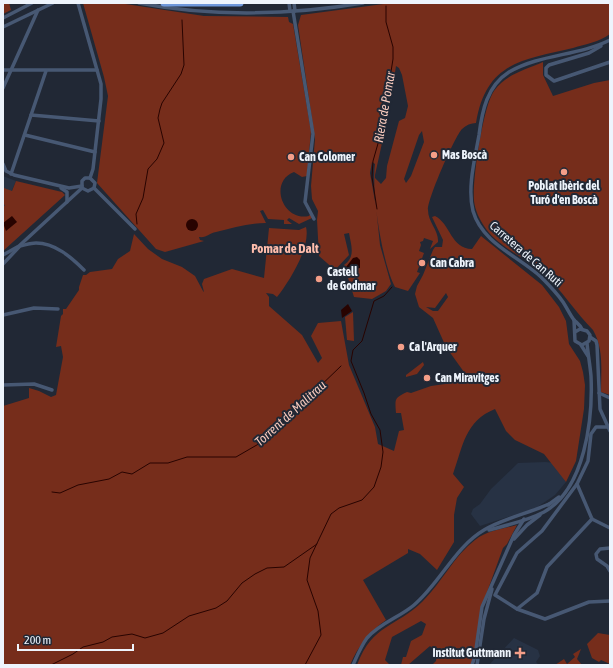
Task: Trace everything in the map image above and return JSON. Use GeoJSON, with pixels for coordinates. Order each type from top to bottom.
{"type":"FeatureCollection","features":[{"type":"Feature","properties":{"kind":"highway"},"geometry":{"type":"LineString","coordinates":[[164,3],[240,3]]}},
{"type":"Feature","properties":{"kind":"street"},"geometry":{"type":"LineString","coordinates":[[3,18],[32,3]]}},
{"type":"Feature","properties":{"kind":"street"},"geometry":{"type":"LineString","coordinates":[[3,27],[53,3]]}},
{"type":"Feature","properties":{"kind":"street"},"geometry":{"type":"LineString","coordinates":[[78,3],[101,84],[99,121],[93,169],[90,178]]}},
{"type":"Feature","properties":{"kind":"street"},"geometry":{"type":"LineString","coordinates":[[139,3],[206,11],[250,13],[293,11],[363,3]]}},
{"type":"Feature","properties":{"kind":"street"},"geometry":{"type":"LineString","coordinates":[[292,4],[313,134],[305,202],[314,218]]}},
{"type":"Feature","properties":{"kind":"street"},"geometry":{"type":"LineString","coordinates":[[3,88],[38,10]]}},
{"type":"Feature","properties":{"kind":"street","name":"Carretera de Can Ruti"},"geometry":{"type":"LineString","coordinates":[[609,41],[589,53],[549,64],[546,68],[546,75],[554,80],[610,62]]}},
{"type":"Feature","properties":{"kind":"street","name":"Carretera de Can Ruti"},"geometry":{"type":"LineString","coordinates":[[582,329],[574,320],[561,300],[541,277],[493,241],[483,231],[472,209],[472,188],[483,112],[489,95],[500,80],[508,73],[527,64],[580,51],[609,41]]}},
{"type":"Feature","properties":{"kind":"street"},"geometry":{"type":"LineString","coordinates":[[3,70],[96,70]]}},
{"type":"Feature","properties":{"kind":"street"},"geometry":{"type":"LineString","coordinates":[[11,174],[46,71]]}},
{"type":"Feature","properties":{"kind":"street"},"geometry":{"type":"LineString","coordinates":[[31,114],[99,121]]}},
{"type":"Feature","properties":{"kind":"street"},"geometry":{"type":"LineString","coordinates":[[25,136],[95,152]]}},
{"type":"Feature","properties":{"kind":"street"},"geometry":{"type":"LineString","coordinates":[[3,164],[6,171],[11,174],[69,188],[82,187],[88,191],[94,188]]}},
{"type":"Feature","properties":{"kind":"street"},"geometry":{"type":"LineString","coordinates":[[3,264],[19,246],[82,187],[84,179],[90,178]]}},
{"type":"Feature","properties":{"kind":"street"},"geometry":{"type":"LineString","coordinates":[[90,178],[95,183],[94,188],[135,229]]}},
{"type":"Feature","properties":{"kind":"street"},"geometry":{"type":"LineString","coordinates":[[53,185],[67,192],[67,202]]}},
{"type":"Feature","properties":{"kind":"street"},"geometry":{"type":"LineString","coordinates":[[3,255],[19,246],[36,243],[46,245],[70,256],[84,270]]}},
{"type":"Feature","properties":{"kind":"street"},"geometry":{"type":"LineString","coordinates":[[3,315],[34,308],[58,309]]}},
{"type":"Feature","properties":{"kind":"street","name":"Carretera de Can Ruti"},"geometry":{"type":"LineString","coordinates":[[574,320],[575,332]]}},
{"type":"Feature","properties":{"kind":"street"},"geometry":{"type":"LineString","coordinates":[[588,357],[581,345],[574,341],[575,332],[582,329],[588,332],[590,337],[596,341],[600,409],[609,429]]}},
{"type":"Feature","properties":{"kind":"street"},"geometry":{"type":"LineString","coordinates":[[512,542],[527,524],[560,499],[575,477],[582,460],[591,385],[588,357],[588,342],[590,337]]}},
{"type":"Feature","properties":{"kind":"street"},"geometry":{"type":"LineString","coordinates":[[581,345],[588,342],[593,342],[597,345]]}},
{"type":"Feature","properties":{"kind":"street"},"geometry":{"type":"LineString","coordinates":[[3,385],[34,384],[52,390]]}},
{"type":"Feature","properties":{"kind":"street"},"geometry":{"type":"LineString","coordinates":[[599,393],[610,398]]}},
{"type":"Feature","properties":{"kind":"street"},"geometry":{"type":"LineString","coordinates":[[609,429],[596,427],[592,432],[588,461],[577,484],[542,531],[518,553],[495,595],[517,609],[545,619],[589,602],[610,601]]}},
{"type":"Feature","properties":{"kind":"street"},"geometry":{"type":"LineString","coordinates":[[577,484],[592,519],[610,528]]}},
{"type":"Feature","properties":{"kind":"street"},"geometry":{"type":"LineString","coordinates":[[472,665],[483,604],[523,520],[560,497]]}},
{"type":"Feature","properties":{"kind":"street"},"geometry":{"type":"LineString","coordinates":[[353,665],[367,639],[376,630],[413,606],[428,591],[462,548],[480,533],[497,524],[529,513],[549,504]]}},
{"type":"Feature","properties":{"kind":"street"},"geometry":{"type":"LineString","coordinates":[[480,533],[544,512]]}},
{"type":"Feature","properties":{"kind":"street"},"geometry":{"type":"LineString","coordinates":[[517,609],[537,593],[547,567],[592,519]]}},
{"type":"Feature","properties":{"kind":"street"},"geometry":{"type":"LineString","coordinates":[[610,548],[600,549],[596,554],[597,559],[607,566],[610,571]]}},
{"type":"Feature","properties":{"kind":"street"},"geometry":{"type":"LineString","coordinates":[[483,622],[493,584]]}},
{"type":"Feature","properties":{"kind":"street"},"geometry":{"type":"LineString","coordinates":[[477,665],[480,654],[483,604]]}},
{"type":"Feature","properties":{"kind":"street"},"geometry":{"type":"LineString","coordinates":[[472,665],[480,654],[478,634]]}},
{"type":"Feature","properties":{"kind":"shaded area"},"geometry":{"type":"Polygon","coordinates":[[[3,3],[9,3],[11,10],[3,14],[3,3]]]}},
{"type":"Feature","properties":{"kind":"shaded area"},"geometry":{"type":"Polygon","coordinates":[[[83,3],[119,3],[204,16],[288,17],[289,22],[293,24],[311,131],[307,176],[302,177],[294,172],[286,177],[280,192],[286,207],[292,213],[300,216],[309,216],[311,213],[312,218],[299,224],[289,218],[287,220],[292,224],[284,224],[284,220],[268,219],[263,210],[260,211],[266,223],[247,225],[204,237],[199,237],[200,240],[204,241],[165,252],[156,249],[97,183],[108,96],[83,3]]]}},
{"type":"Feature","properties":{"kind":"shaded area"},"geometry":{"type":"Polygon","coordinates":[[[391,3],[610,3],[610,34],[592,42],[538,56],[509,67],[488,87],[481,103],[476,123],[465,126],[458,134],[436,182],[429,204],[428,214],[437,234],[438,242],[430,249],[433,241],[424,238],[423,241],[420,242],[421,245],[419,251],[424,253],[417,272],[420,273],[408,291],[395,287],[390,276],[376,209],[380,245],[391,284],[386,291],[372,299],[354,297],[344,265],[348,262],[352,250],[349,233],[344,234],[349,255],[335,270],[319,256],[318,211],[312,199],[311,186],[315,139],[298,25],[301,15],[391,3]],[[396,66],[386,108],[384,134],[375,175],[375,178],[381,184],[386,178],[387,166],[399,121],[405,118],[408,106],[402,75],[399,68],[396,66]],[[422,131],[419,135],[404,179],[406,183],[411,176],[424,142],[422,131]],[[372,162],[370,173],[376,208],[374,176],[375,164],[372,162]]]}},
{"type":"Feature","properties":{"kind":"shaded area"},"geometry":{"type":"Polygon","coordinates":[[[543,62],[543,75],[553,96],[594,83],[610,80],[610,395],[601,392],[600,352],[597,337],[593,330],[556,286],[543,273],[503,245],[489,233],[476,211],[474,191],[479,144],[490,99],[494,91],[504,80],[516,73],[543,62]]]}},
{"type":"Feature","properties":{"kind":"shaded area"},"geometry":{"type":"Polygon","coordinates":[[[3,176],[16,181],[3,210],[3,176]]]}},
{"type":"Feature","properties":{"kind":"shaded area"},"geometry":{"type":"Polygon","coordinates":[[[16,181],[62,192],[65,195],[3,251],[3,208],[5,205],[3,204],[4,188],[12,191],[16,181]]]}},
{"type":"Feature","properties":{"kind":"shaded area"},"geometry":{"type":"Polygon","coordinates":[[[12,216],[17,222],[6,231],[3,223],[12,216]]]}},
{"type":"Feature","properties":{"kind":"shaded area"},"geometry":{"type":"Polygon","coordinates":[[[435,216],[440,219],[459,245],[465,248],[472,249],[481,236],[542,285],[559,307],[566,321],[569,344],[580,361],[585,385],[584,409],[576,461],[566,482],[544,454],[515,440],[506,431],[495,409],[477,420],[466,436],[453,474],[464,487],[457,498],[454,515],[454,542],[437,570],[420,554],[408,549],[408,553],[363,580],[386,620],[365,640],[357,651],[350,665],[3,665],[3,406],[29,398],[29,388],[51,397],[56,395],[63,357],[61,346],[56,347],[61,316],[63,314],[63,309],[66,309],[79,290],[83,275],[90,272],[112,269],[118,259],[130,251],[134,234],[148,249],[162,259],[182,267],[195,276],[204,292],[202,284],[204,279],[232,269],[264,278],[269,228],[299,230],[306,227],[307,235],[298,264],[277,297],[273,294],[266,293],[269,297],[269,306],[302,335],[318,363],[322,358],[311,336],[318,323],[341,321],[349,365],[375,427],[378,444],[394,451],[399,431],[404,430],[401,413],[396,413],[396,400],[400,396],[407,392],[411,393],[431,386],[466,381],[469,379],[446,347],[433,318],[419,307],[415,294],[433,250],[435,247],[442,247],[443,240],[432,217],[435,216]],[[446,293],[435,308],[426,307],[433,311],[438,311],[448,297],[446,293]]]}},
{"type":"Feature","properties":{"kind":"shaded area"},"geometry":{"type":"Polygon","coordinates":[[[192,219],[196,221],[198,225],[196,229],[192,231],[188,229],[186,225],[188,221],[192,219]]]}},
{"type":"Feature","properties":{"kind":"shaded area"},"geometry":{"type":"Polygon","coordinates":[[[357,257],[360,260],[360,268],[348,270],[346,267],[353,258],[357,257]]]}},
{"type":"Feature","properties":{"kind":"shaded area"},"geometry":{"type":"Polygon","coordinates":[[[348,304],[352,311],[342,318],[341,310],[348,304]]]}},
{"type":"Feature","properties":{"kind":"shaded area"},"geometry":{"type":"Polygon","coordinates":[[[353,312],[354,341],[347,340],[345,317],[353,312]]]}},
{"type":"Feature","properties":{"kind":"shaded area"},"geometry":{"type":"Polygon","coordinates":[[[423,362],[424,365],[417,374],[406,377],[406,375],[423,362]]]}},
{"type":"Feature","properties":{"kind":"shaded area"},"geometry":{"type":"Polygon","coordinates":[[[518,463],[555,463],[566,482],[555,495],[536,508],[480,526],[471,514],[473,509],[480,504],[491,489],[518,463]]]}},
{"type":"Feature","properties":{"kind":"shaded area"},"geometry":{"type":"Polygon","coordinates":[[[517,525],[507,544],[503,548],[482,606],[471,665],[432,665],[436,661],[437,653],[430,646],[408,665],[401,665],[403,657],[406,657],[411,641],[422,635],[426,624],[421,621],[392,637],[385,660],[390,665],[357,665],[363,651],[370,641],[378,633],[413,610],[423,601],[430,594],[454,561],[468,546],[485,534],[517,525]]]}},
{"type":"Feature","properties":{"kind":"shaded area"},"geometry":{"type":"Polygon","coordinates":[[[598,633],[610,635],[610,664],[601,660],[599,662],[592,658],[587,644],[598,633]]]}},
{"type":"Feature","properties":{"kind":"shaded area","name":"Institut Guttmann"},"geometry":{"type":"Polygon","coordinates":[[[514,638],[538,650],[540,656],[536,662],[539,665],[489,665],[514,638]]]}},
{"type":"Feature","properties":{"kind":"shaded area"},"geometry":{"type":"Polygon","coordinates":[[[581,649],[577,659],[582,665],[555,665],[564,659],[567,664],[575,657],[573,654],[581,649]]]}},
{"type":"Feature","properties":{"kind":"waterway","name":"Riera de Pomar"},"geometry":{"type":"LineString","coordinates":[[377,209],[372,177],[373,161],[383,126],[381,114],[382,105],[390,78],[393,59],[393,47],[386,22],[386,6]]}},
{"type":"Feature","properties":{"kind":"waterway"},"geometry":{"type":"LineString","coordinates":[[137,224],[136,214],[143,198],[148,169],[157,159],[164,143],[158,118],[160,109],[162,103],[181,74],[184,65],[182,20]]}},
{"type":"Feature","properties":{"kind":"waterway","name":"Riera de Pomar"},"geometry":{"type":"LineString","coordinates":[[305,665],[321,635],[318,611],[307,580],[310,558],[331,514],[339,508],[362,500],[374,487],[381,467],[383,452],[380,430],[371,414],[351,361],[353,350],[362,341],[374,301],[384,296],[392,287]]}},
{"type":"Feature","properties":{"kind":"waterway","name":"Torrent de Malitrau"},"geometry":{"type":"LineString","coordinates":[[52,492],[60,493],[78,485],[109,479],[122,472],[132,474],[150,463],[168,463],[187,457],[236,457],[262,442],[341,366]]}},
{"type":"Feature","properties":{"kind":"waterway"},"geometry":{"type":"LineString","coordinates":[[51,665],[83,647],[103,642],[112,637],[132,634],[145,638],[163,633],[189,616],[216,608],[227,601],[242,583],[255,574],[267,568],[284,567],[317,544]]}},
{"type":"Feature","properties":{"kind":"place","name":"Mas Boscà"},"geometry":{"type":"Point","coordinates":[434,155]}},
{"type":"Feature","properties":{"kind":"place","name":"Can Colomer"},"geometry":{"type":"Point","coordinates":[291,157]}},
{"type":"Feature","properties":{"kind":"place","name":"Poblat ibèric del Turó d'en Boscà"},"geometry":{"type":"Point","coordinates":[564,172]}},
{"type":"Feature","properties":{"kind":"place","name":"Can Cabra"},"geometry":{"type":"Point","coordinates":[422,263]}},
{"type":"Feature","properties":{"kind":"place","name":"Castell de Godmar"},"geometry":{"type":"Point","coordinates":[319,279]}},
{"type":"Feature","properties":{"kind":"place","name":"Ca l'Arquer"},"geometry":{"type":"Point","coordinates":[401,347]}},
{"type":"Feature","properties":{"kind":"place","name":"Can Miravitges"},"geometry":{"type":"Point","coordinates":[427,378]}},
{"type":"Feature","properties":{"kind":"place","name":"Institut Guttmann"},"geometry":{"type":"Point","coordinates":[520,653]}},
{"type":"Feature","properties":{"kind":"district","name":"Pomar de Dalt"},"geometry":{"type":"Point","coordinates":[285,248]}}]}
